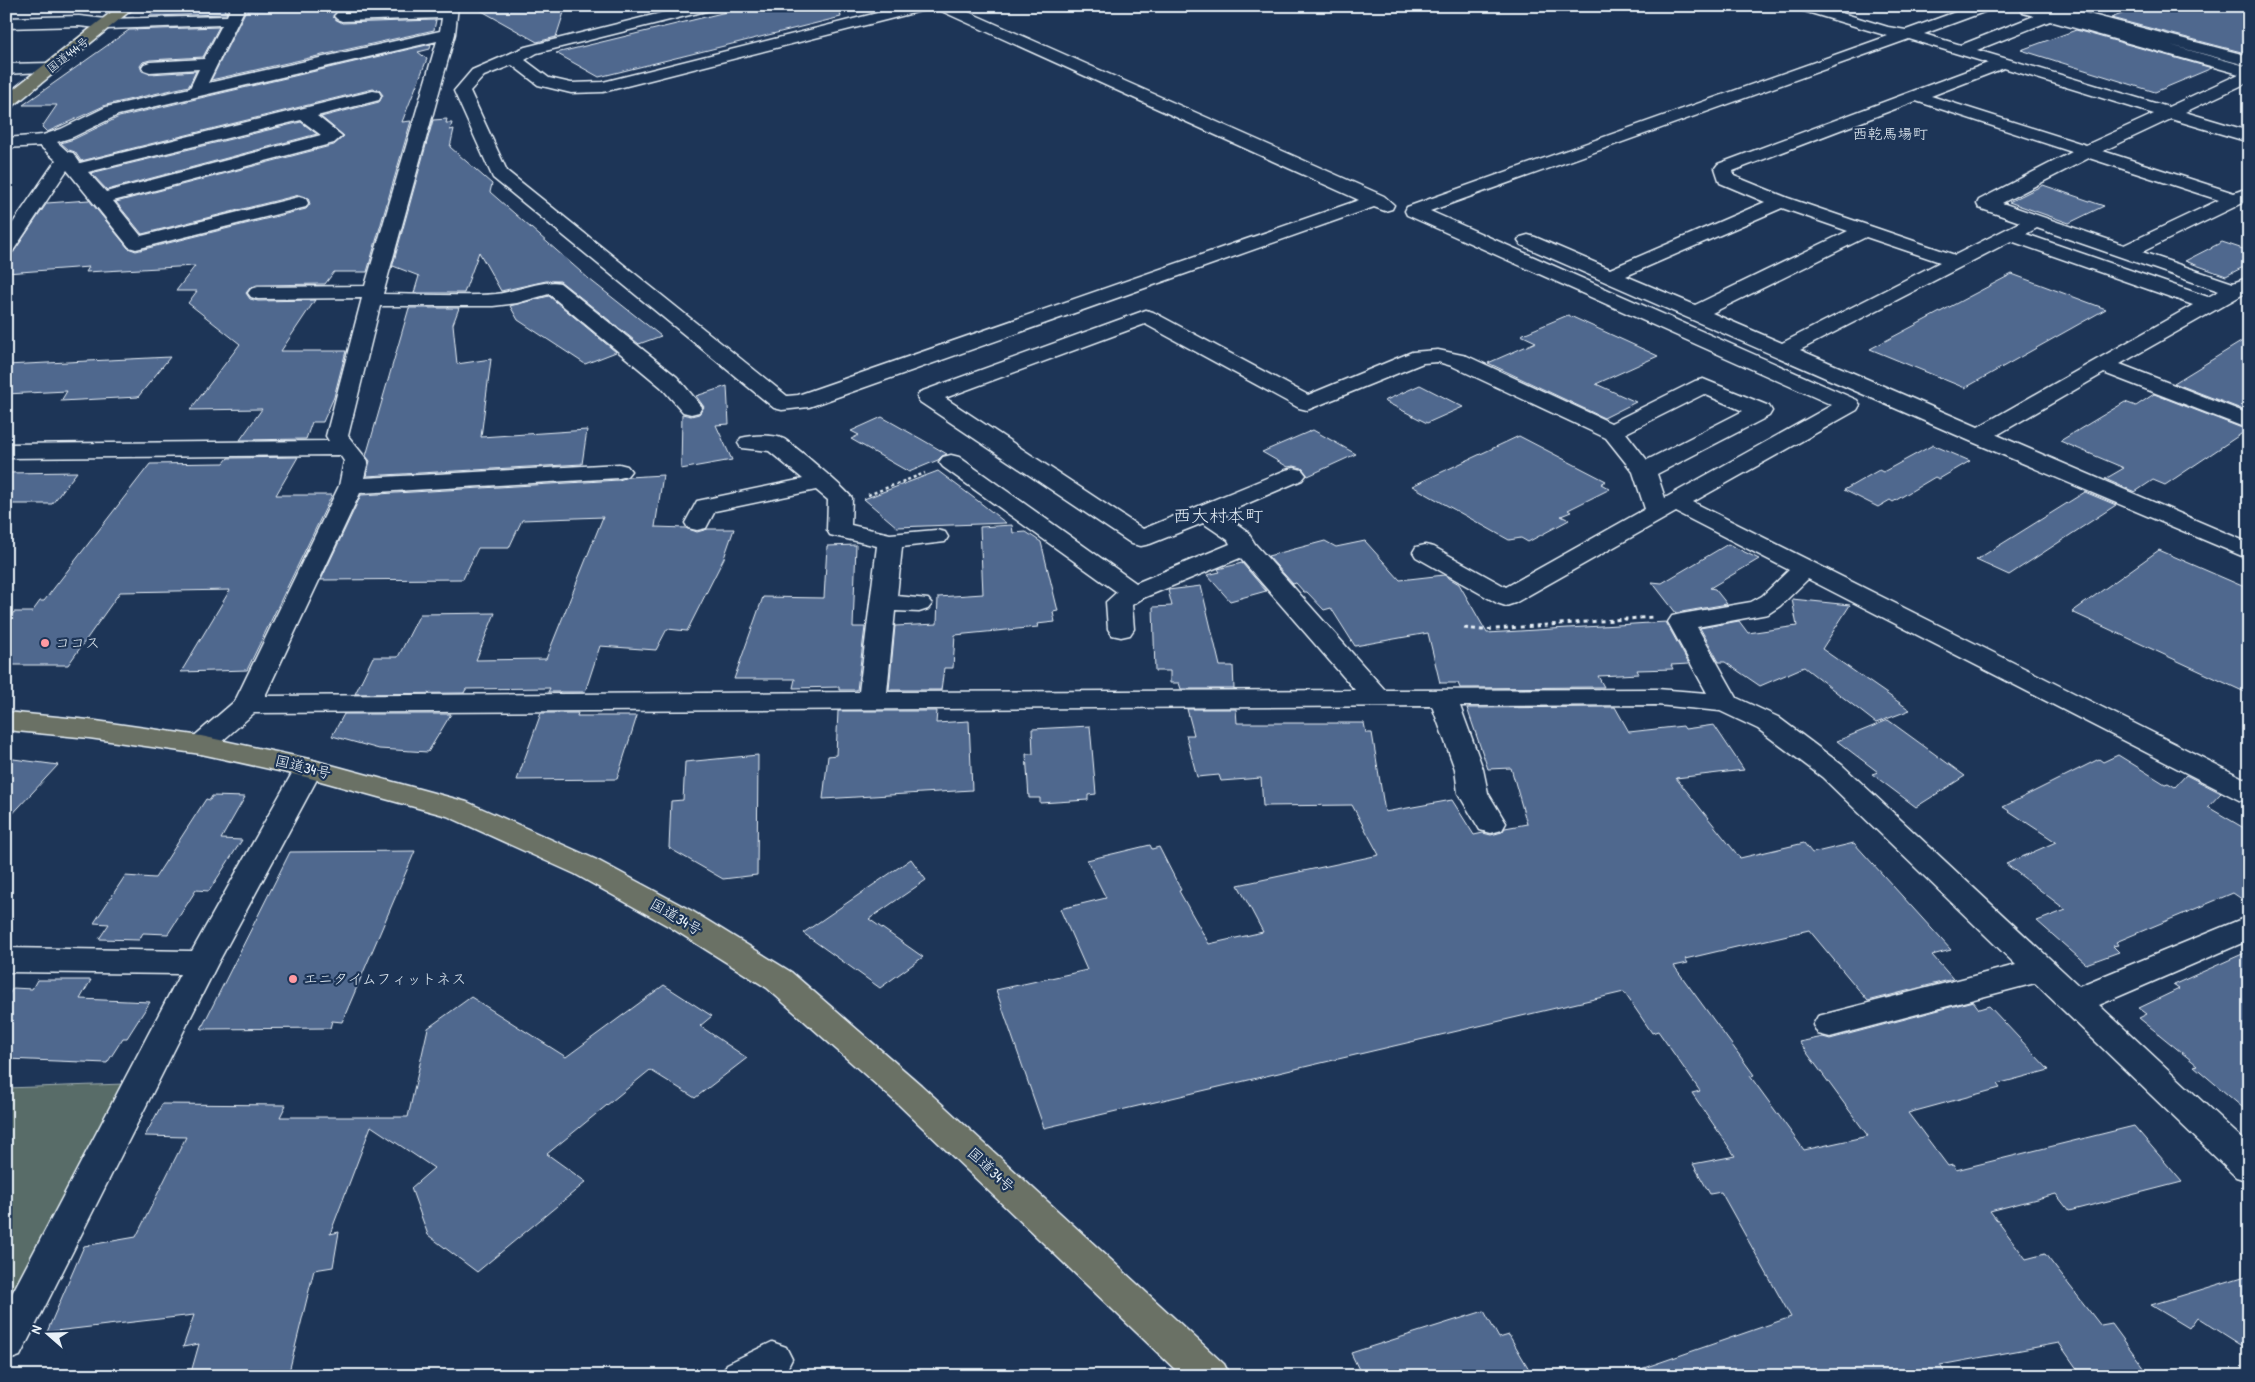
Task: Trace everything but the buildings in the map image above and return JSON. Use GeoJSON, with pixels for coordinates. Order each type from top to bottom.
{"type":"FeatureCollection","features":[{"type":"Feature","properties":{"kind":"highway","name":"国道444号"},"geometry":{"type":"LineString","coordinates":[[58,39],[99,6]]}},
{"type":"Feature","properties":{"kind":"highway","name":"国道444号"},"geometry":{"type":"LineString","coordinates":[[6,103],[129,6]]}},
{"type":"Feature","properties":{"kind":"highway","name":"国道444号"},"geometry":{"type":"LineString","coordinates":[[6,82],[44,51]]}},
{"type":"Feature","properties":{"kind":"highway","name":"国道34号"},"geometry":{"type":"LineString","coordinates":[[6,721],[89,729],[201,744],[309,768],[458,808],[586,868],[681,918],[779,980],[916,1101],[1210,1376]]}},
{"type":"Feature","properties":{"kind":"street"},"geometry":{"type":"LineString","coordinates":[[710,6],[578,37],[532,50],[478,73],[462,91],[499,174],[782,404],[801,402],[1879,29]]}},
{"type":"Feature","properties":{"kind":"street"},"geometry":{"type":"LineString","coordinates":[[514,59],[544,82],[570,88],[603,87],[924,6]]}},
{"type":"Feature","properties":{"kind":"street"},"geometry":{"type":"LineString","coordinates":[[942,6],[1381,202],[1414,211],[1849,405],[1506,598],[1425,552]]}},
{"type":"Feature","properties":{"kind":"street"},"geometry":{"type":"LineString","coordinates":[[1802,6],[1879,29],[1911,35],[2249,137]]}},
{"type":"Feature","properties":{"kind":"street"},"geometry":{"type":"LineString","coordinates":[[1414,211],[1911,35],[1987,6]]}},
{"type":"Feature","properties":{"kind":"street"},"geometry":{"type":"LineString","coordinates":[[2249,61],[2040,6],[2028,10],[2249,72]]}},
{"type":"Feature","properties":{"kind":"street"},"geometry":{"type":"LineString","coordinates":[[2075,6],[2249,52]]}},
{"type":"Feature","properties":{"kind":"street"},"geometry":{"type":"LineString","coordinates":[[201,744],[247,704],[351,486],[356,461],[337,436],[373,296],[446,34],[451,9],[342,16]]}},
{"type":"Feature","properties":{"kind":"street"},"geometry":{"type":"LineString","coordinates":[[6,23],[79,21],[106,24],[235,13]]}},
{"type":"Feature","properties":{"kind":"street"},"geometry":{"type":"LineString","coordinates":[[196,91],[235,13]]}},
{"type":"Feature","properties":{"kind":"street"},"geometry":{"type":"LineString","coordinates":[[1962,50],[2049,16]]}},
{"type":"Feature","properties":{"kind":"street"},"geometry":{"type":"LineString","coordinates":[[6,143],[44,140],[67,132],[112,111],[446,34]]}},
{"type":"Feature","properties":{"kind":"street"},"geometry":{"type":"LineString","coordinates":[[1958,262],[1781,202],[1726,179],[1724,168],[2003,63]]}},
{"type":"Feature","properties":{"kind":"street"},"geometry":{"type":"LineString","coordinates":[[150,67],[209,64]]}},
{"type":"Feature","properties":{"kind":"street"},"geometry":{"type":"LineString","coordinates":[[6,69],[51,68]]}},
{"type":"Feature","properties":{"kind":"street"},"geometry":{"type":"LineString","coordinates":[[2242,286],[2124,252],[1986,204],[2086,152],[2249,76]]}},
{"type":"Feature","properties":{"kind":"street"},"geometry":{"type":"LineString","coordinates":[[6,247],[72,163],[304,114],[373,96]]}},
{"type":"Feature","properties":{"kind":"street"},"geometry":{"type":"LineString","coordinates":[[1916,96],[2086,152],[2242,196]]}},
{"type":"Feature","properties":{"kind":"street"},"geometry":{"type":"LineString","coordinates":[[101,199],[328,139],[333,136],[304,114]]}},
{"type":"Feature","properties":{"kind":"street"},"geometry":{"type":"LineString","coordinates":[[44,140],[72,163],[136,242],[299,203]]}},
{"type":"Feature","properties":{"kind":"street"},"geometry":{"type":"LineString","coordinates":[[2124,252],[2242,196]]}},
{"type":"Feature","properties":{"kind":"street"},"geometry":{"type":"LineString","coordinates":[[1610,276],[1781,202]]}},
{"type":"Feature","properties":{"kind":"street"},"geometry":{"type":"LineString","coordinates":[[1782,351],[2036,221]]}},
{"type":"Feature","properties":{"kind":"street"},"geometry":{"type":"LineString","coordinates":[[1695,313],[1865,230]]}},
{"type":"Feature","properties":{"kind":"street"},"geometry":{"type":"LineString","coordinates":[[2011,235],[2209,304]]}},
{"type":"Feature","properties":{"kind":"street"},"geometry":{"type":"LineString","coordinates":[[1528,241],[1978,436],[2243,543]]}},
{"type":"Feature","properties":{"kind":"street"},"geometry":{"type":"LineString","coordinates":[[1978,436],[2242,286]]}},
{"type":"Feature","properties":{"kind":"street"},"geometry":{"type":"LineString","coordinates":[[258,293],[493,300],[517,297],[553,287],[670,382],[691,407]]}},
{"type":"Feature","properties":{"kind":"street"},"geometry":{"type":"LineString","coordinates":[[1294,475],[1141,539],[928,397],[1146,316],[1307,403],[1420,357],[1438,356],[1459,362],[1610,432],[1644,471],[1667,507],[1805,568],[2249,793]]}},
{"type":"Feature","properties":{"kind":"street"},"geometry":{"type":"LineString","coordinates":[[2103,365],[2249,422]]}},
{"type":"Feature","properties":{"kind":"street"},"geometry":{"type":"LineString","coordinates":[[1610,432],[1703,386],[1761,412],[1644,471]]}},
{"type":"Feature","properties":{"kind":"street"},"geometry":{"type":"LineString","coordinates":[[749,443],[775,444],[840,498],[840,530],[890,541],[936,538]]}},
{"type":"Feature","properties":{"kind":"street"},"geometry":{"type":"LineString","coordinates":[[6,451],[345,448]]}},
{"type":"Feature","properties":{"kind":"street"},"geometry":{"type":"LineString","coordinates":[[951,462],[1127,598]]}},
{"type":"Feature","properties":{"kind":"street"},"geometry":{"type":"LineString","coordinates":[[351,486],[619,471]]}},
{"type":"Feature","properties":{"kind":"street"},"geometry":{"type":"LineString","coordinates":[[697,523],[706,506],[822,482]]}},
{"type":"Feature","properties":{"kind":"street"},"geometry":{"type":"LineString","coordinates":[[1205,513],[1238,536],[1244,547],[1378,699]]}},
{"type":"Feature","properties":{"kind":"street"},"geometry":{"type":"LineString","coordinates":[[872,700],[890,541]]}},
{"type":"Feature","properties":{"kind":"street"},"geometry":{"type":"LineString","coordinates":[[1084,579],[1127,598],[1244,547]]}},
{"type":"Feature","properties":{"kind":"street"},"geometry":{"type":"LineString","coordinates":[[1726,703],[1681,622],[1759,608],[1771,601],[1805,568]]}},
{"type":"Feature","properties":{"kind":"street"},"geometry":{"type":"LineString","coordinates":[[1121,630],[1127,598]]}},
{"type":"Feature","properties":{"kind":"street"},"geometry":{"type":"LineString","coordinates":[[883,603],[919,604]]}},
{"type":"Feature","properties":{"kind":"street"},"geometry":{"type":"LineString","coordinates":[[247,704],[1657,697],[1726,703],[1768,723],[1832,771],[2249,1167]]}},
{"type":"Feature","properties":{"kind":"street"},"geometry":{"type":"LineString","coordinates":[[1443,699],[1469,769],[1472,794],[1491,824]]}},
{"type":"Feature","properties":{"kind":"street"},"geometry":{"type":"LineString","coordinates":[[6,1344],[202,963],[309,768]]}},
{"type":"Feature","properties":{"kind":"street"},"geometry":{"type":"LineString","coordinates":[[2074,1002],[2249,927]]}},
{"type":"Feature","properties":{"kind":"street"},"geometry":{"type":"LineString","coordinates":[[6,960],[202,963]]}},
{"type":"Feature","properties":{"kind":"street"},"geometry":{"type":"LineString","coordinates":[[1830,1025],[2042,970]]}},
{"type":"Feature","properties":{"kind":"path"},"geometry":{"type":"LineString","coordinates":[[840,506],[951,462]]}},
{"type":"Feature","properties":{"kind":"path"},"geometry":{"type":"LineString","coordinates":[[1464,628],[1482,630],[1675,616],[1681,622]]}},
{"type":"Feature","properties":{"kind":"green space"},"geometry":{"type":"Polygon","coordinates":[[[124,1084],[6,1309],[6,1088],[124,1084]]]}},
{"type":"Feature","properties":{"kind":"place","name":"ココス"},"geometry":{"type":"Point","coordinates":[45,643]}},
{"type":"Feature","properties":{"kind":"place","name":"エニタイムフィットネス"},"geometry":{"type":"Point","coordinates":[293,979]}},
{"type":"Feature","properties":{"kind":"district","name":"西乾馬場町"},"geometry":{"type":"Point","coordinates":[1890,134]}},
{"type":"Feature","properties":{"kind":"district","name":"西大村本町"},"geometry":{"type":"Point","coordinates":[1218,516]}}]}
